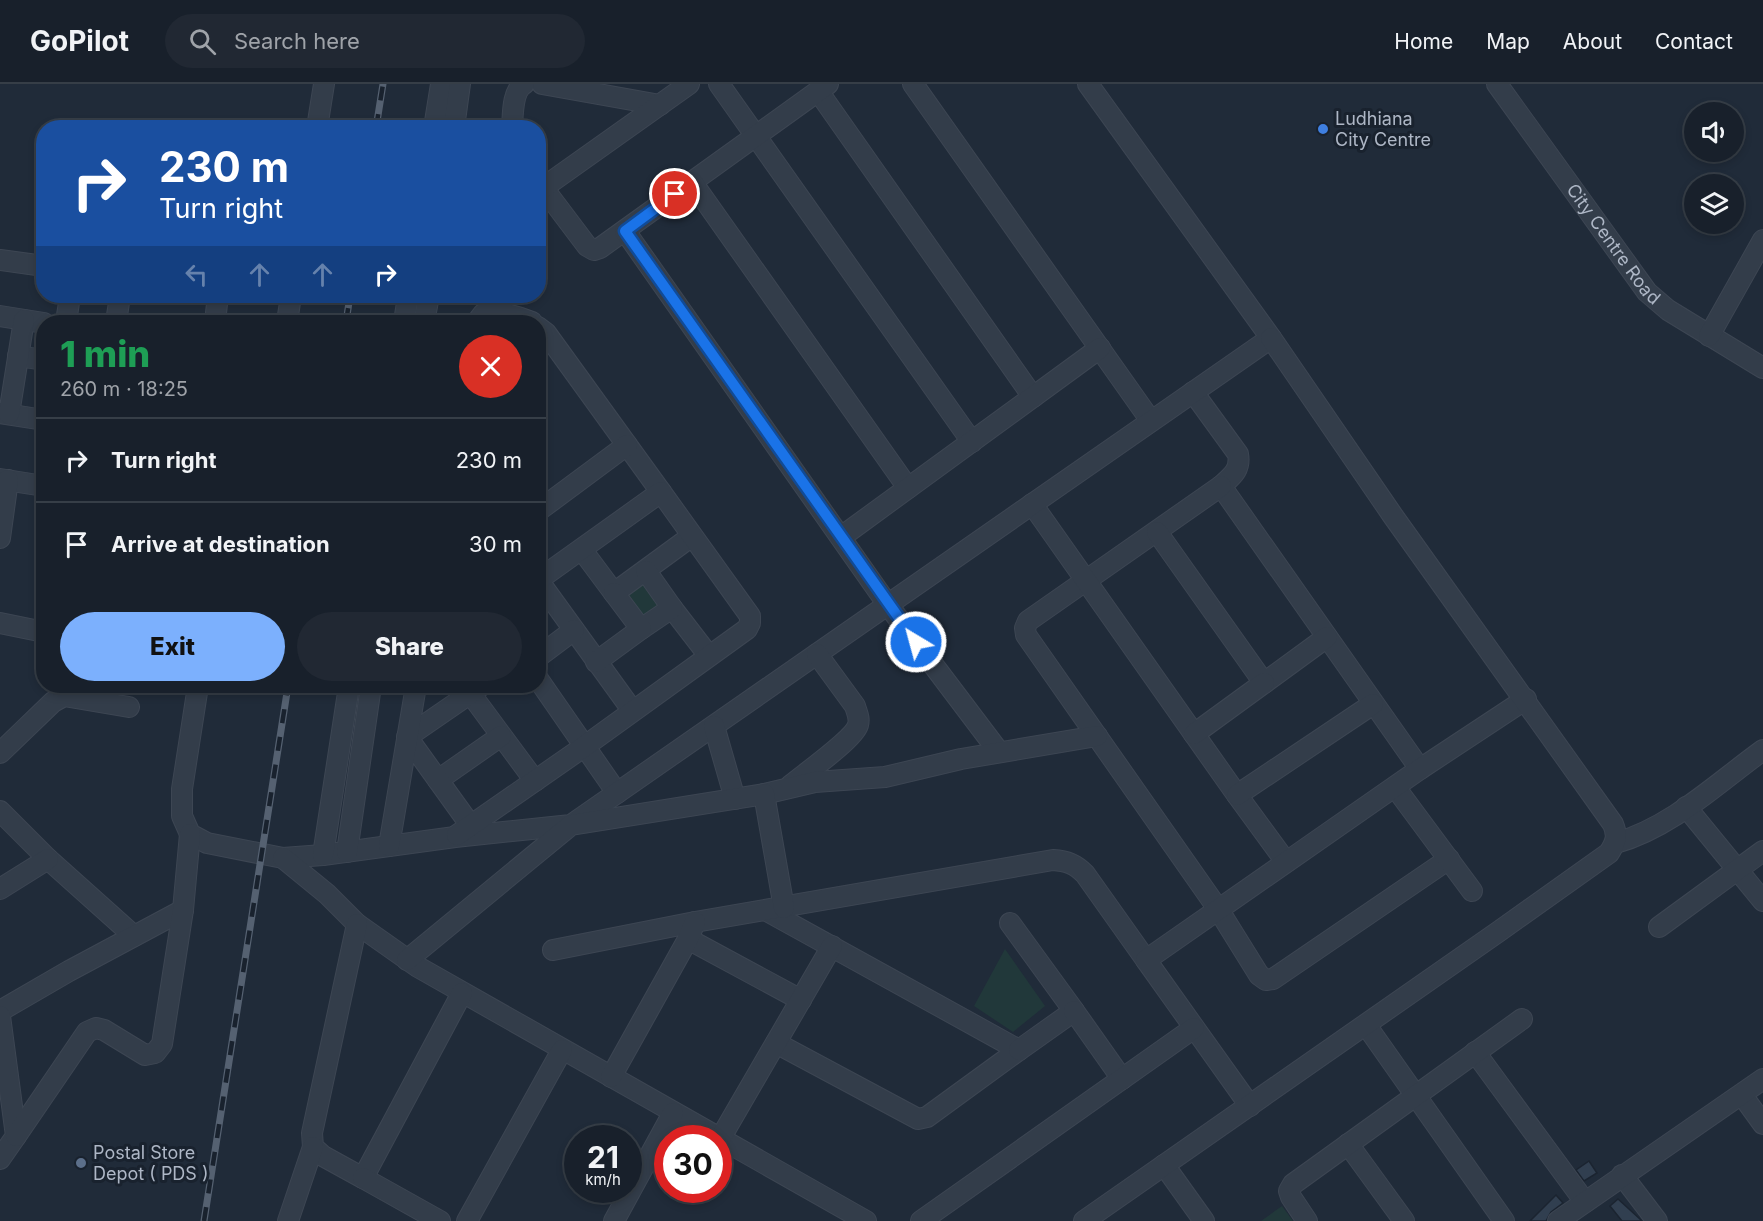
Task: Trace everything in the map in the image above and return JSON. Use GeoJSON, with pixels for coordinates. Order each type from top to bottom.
{"type":"FeatureCollection","features":[{"type":"Feature","properties":{"kind":"street"},"geometry":{"type":"LineString","coordinates":[[319,120],[324,84]]}},
{"type":"Feature","properties":{"kind":"street"},"geometry":{"type":"LineString","coordinates":[[435,120],[441,84]]}},
{"type":"Feature","properties":{"kind":"street"},"geometry":{"type":"LineString","coordinates":[[455,120],[460,84]]}},
{"type":"Feature","properties":{"kind":"street"},"geometry":{"type":"LineString","coordinates":[[513,120],[516,93],[524,84]]}},
{"type":"Feature","properties":{"kind":"street"},"geometry":{"type":"LineString","coordinates":[[542,84],[660,105]]}},
{"type":"Feature","properties":{"kind":"street"},"geometry":{"type":"LineString","coordinates":[[546,181],[689,84]]}},
{"type":"Feature","properties":{"kind":"street"},"geometry":{"type":"LineString","coordinates":[[719,84],[972,442]]}},
{"type":"Feature","properties":{"kind":"street"},"geometry":{"type":"LineString","coordinates":[[913,84],[1151,421]]}},
{"type":"Feature","properties":{"kind":"street"},"geometry":{"type":"LineString","coordinates":[[1084,1221],[1609,853],[1616,843],[1617,834],[1613,824],[1526,699],[1393,516],[1271,338],[1089,84]]}},
{"type":"Feature","properties":{"kind":"street","name":"City Centre Road"},"geometry":{"type":"LineString","coordinates":[[1497,84],[1647,292],[1668,310],[1763,368]]}},
{"type":"Feature","properties":{"kind":"street"},"geometry":{"type":"LineString","coordinates":[[546,191],[587,246],[594,250],[600,248],[823,88],[1033,397]]}},
{"type":"Feature","properties":{"kind":"street"},"geometry":{"type":"LineString","coordinates":[[692,182],[908,488]]}},
{"type":"Feature","properties":{"kind":"street"},"geometry":{"type":"LineString","coordinates":[[625,231],[888,604],[999,752]]}},
{"type":"Feature","properties":{"kind":"street"},"geometry":{"type":"LineString","coordinates":[[1708,336],[1763,240]]}},
{"type":"Feature","properties":{"kind":"street"},"geometry":{"type":"LineString","coordinates":[[0,260],[36,265]]}},
{"type":"Feature","properties":{"kind":"street"},"geometry":{"type":"LineString","coordinates":[[482,315],[491,312],[510,315]]}},
{"type":"Feature","properties":{"kind":"street"},"geometry":{"type":"LineString","coordinates":[[0,316],[36,322]]}},
{"type":"Feature","properties":{"kind":"street"},"geometry":{"type":"LineString","coordinates":[[24,320],[18,357],[4,414],[36,419]]}},
{"type":"Feature","properties":{"kind":"street"},"geometry":{"type":"LineString","coordinates":[[463,831],[747,629],[750,623],[750,616],[546,333]]}},
{"type":"Feature","properties":{"kind":"street"},"geometry":{"type":"LineString","coordinates":[[407,960],[571,825],[1271,338]]}},
{"type":"Feature","properties":{"kind":"street"},"geometry":{"type":"LineString","coordinates":[[841,537],[1100,348]]}},
{"type":"Feature","properties":{"kind":"street"},"geometry":{"type":"LineString","coordinates":[[18,357],[36,359]]}},
{"type":"Feature","properties":{"kind":"street"},"geometry":{"type":"LineString","coordinates":[[1193,392],[1238,454],[1240,463],[1236,472],[1221,486],[1157,532],[1028,621],[1025,628],[1026,635],[1218,909],[1259,975],[1266,980],[1273,979],[1449,859]]}},
{"type":"Feature","properties":{"kind":"street"},"geometry":{"type":"LineString","coordinates":[[546,505],[627,445]]}},
{"type":"Feature","properties":{"kind":"street"},"geometry":{"type":"LineString","coordinates":[[0,538],[4,479],[36,485]]}},
{"type":"Feature","properties":{"kind":"street"},"geometry":{"type":"LineString","coordinates":[[1221,486],[1420,769]]}},
{"type":"Feature","properties":{"kind":"street"},"geometry":{"type":"LineString","coordinates":[[546,575],[661,492]]}},
{"type":"Feature","properties":{"kind":"street"},"geometry":{"type":"LineString","coordinates":[[1032,504],[1286,862]]}},
{"type":"Feature","properties":{"kind":"street"},"geometry":{"type":"LineString","coordinates":[[1157,532],[1264,683]]}},
{"type":"Feature","properties":{"kind":"street"},"geometry":{"type":"LineString","coordinates":[[614,593],[692,537]]}},
{"type":"Feature","properties":{"kind":"street"},"geometry":{"type":"LineString","coordinates":[[582,550],[641,629]]}},
{"type":"Feature","properties":{"kind":"street"},"geometry":{"type":"LineString","coordinates":[[646,571],[708,656]]}},
{"type":"Feature","properties":{"kind":"street"},"geometry":{"type":"LineString","coordinates":[[546,590],[632,710]]}},
{"type":"Feature","properties":{"kind":"street"},"geometry":{"type":"LineString","coordinates":[[596,662],[672,608]]}},
{"type":"Feature","properties":{"kind":"street"},"geometry":{"type":"LineString","coordinates":[[0,623],[36,631]]}},
{"type":"Feature","properties":{"kind":"street"},"geometry":{"type":"LineString","coordinates":[[546,651],[574,630]]}},
{"type":"Feature","properties":{"kind":"street"},"geometry":{"type":"LineString","coordinates":[[1194,734],[1327,637]]}},
{"type":"Feature","properties":{"kind":"street"},"geometry":{"type":"LineString","coordinates":[[789,787],[846,740],[858,724],[859,716],[855,706],[817,654]]}},
{"type":"Feature","properties":{"kind":"street"},"geometry":{"type":"LineString","coordinates":[[546,690],[617,793]]}},
{"type":"Feature","properties":{"kind":"street"},"geometry":{"type":"LineString","coordinates":[[0,1159],[10,1129],[87,1032],[96,1028],[104,1030],[145,1055],[155,1053],[162,1044],[183,910],[189,834],[182,816],[182,789],[197,693]]}},
{"type":"Feature","properties":{"kind":"street"},"geometry":{"type":"LineString","coordinates":[[323,855],[348,693]]}},
{"type":"Feature","properties":{"kind":"street"},"geometry":{"type":"LineString","coordinates":[[347,852],[370,693]]}},
{"type":"Feature","properties":{"kind":"street"},"geometry":{"type":"LineString","coordinates":[[389,846],[415,693]]}},
{"type":"Feature","properties":{"kind":"street"},"geometry":{"type":"LineString","coordinates":[[407,737],[470,693]]}},
{"type":"Feature","properties":{"kind":"street"},"geometry":{"type":"LineString","coordinates":[[478,693],[501,736],[535,781]]}},
{"type":"Feature","properties":{"kind":"street"},"geometry":{"type":"LineString","coordinates":[[0,753],[53,702],[64,696],[129,707]]}},
{"type":"Feature","properties":{"kind":"street"},"geometry":{"type":"LineString","coordinates":[[1146,960],[1420,769],[1526,699]]}},
{"type":"Feature","properties":{"kind":"street"},"geometry":{"type":"LineString","coordinates":[[1237,795],[1374,704]]}},
{"type":"Feature","properties":{"kind":"street"},"geometry":{"type":"LineString","coordinates":[[714,726],[735,799]]}},
{"type":"Feature","properties":{"kind":"street"},"geometry":{"type":"LineString","coordinates":[[438,780],[501,736]]}},
{"type":"Feature","properties":{"kind":"street"},"geometry":{"type":"LineString","coordinates":[[189,834],[207,843],[283,858],[323,855],[389,846],[463,831],[571,825],[764,794],[815,782],[885,777],[999,752],[1097,736]]}},
{"type":"Feature","properties":{"kind":"street"},"geometry":{"type":"LineString","coordinates":[[407,737],[438,780],[463,831]]}},
{"type":"Feature","properties":{"kind":"street"},"geometry":{"type":"LineString","coordinates":[[1616,843],[1644,833],[1760,759]]}},
{"type":"Feature","properties":{"kind":"street"},"geometry":{"type":"LineString","coordinates":[[1395,787],[1472,891]]}},
{"type":"Feature","properties":{"kind":"street"},"geometry":{"type":"LineString","coordinates":[[764,794],[775,909]]}},
{"type":"Feature","properties":{"kind":"street"},"geometry":{"type":"LineString","coordinates":[[1686,807],[1763,901]]}},
{"type":"Feature","properties":{"kind":"street"},"geometry":{"type":"LineString","coordinates":[[0,811],[48,859],[134,936]]}},
{"type":"Feature","properties":{"kind":"street"},"geometry":{"type":"LineString","coordinates":[[1659,927],[1763,851]]}},
{"type":"Feature","properties":{"kind":"street"},"geometry":{"type":"LineString","coordinates":[[283,858],[327,894],[357,924],[407,960],[695,1125]]}},
{"type":"Feature","properties":{"kind":"street"},"geometry":{"type":"LineString","coordinates":[[0,889],[48,859]]}},
{"type":"Feature","properties":{"kind":"street"},"geometry":{"type":"LineString","coordinates":[[553,950],[692,931],[775,909],[1053,860],[1065,861],[1076,866],[1084,874],[1250,1106]]}},
{"type":"Feature","properties":{"kind":"street"},"geometry":{"type":"LineString","coordinates":[[775,909],[832,946],[1019,1050]]}},
{"type":"Feature","properties":{"kind":"street"},"geometry":{"type":"LineString","coordinates":[[0,1011],[183,910]]}},
{"type":"Feature","properties":{"kind":"street"},"geometry":{"type":"LineString","coordinates":[[1010,923],[1122,1079]]}},
{"type":"Feature","properties":{"kind":"street"},"geometry":{"type":"LineString","coordinates":[[288,1221],[313,1147],[312,1133],[357,924]]}},
{"type":"Feature","properties":{"kind":"street"},"geometry":{"type":"LineString","coordinates":[[692,931],[801,1000]]}},
{"type":"Feature","properties":{"kind":"street"},"geometry":{"type":"LineString","coordinates":[[611,1077],[692,931]]}},
{"type":"Feature","properties":{"kind":"street"},"geometry":{"type":"LineString","coordinates":[[728,1125],[832,946]]}},
{"type":"Feature","properties":{"kind":"street"},"geometry":{"type":"LineString","coordinates":[[363,1178],[462,993]]}},
{"type":"Feature","properties":{"kind":"street"},"geometry":{"type":"LineString","coordinates":[[776,1043],[918,1119],[927,1117],[1074,1011]]}},
{"type":"Feature","properties":{"kind":"street"},"geometry":{"type":"LineString","coordinates":[[0,1016],[10,1129]]}},
{"type":"Feature","properties":{"kind":"street"},"geometry":{"type":"LineString","coordinates":[[1307,1221],[1291,1197],[1289,1191],[1293,1184],[1522,1019]]}},
{"type":"Feature","properties":{"kind":"street"},"geometry":{"type":"LineString","coordinates":[[1366,1025],[1504,1221]]}},
{"type":"Feature","properties":{"kind":"street"},"geometry":{"type":"LineString","coordinates":[[921,1221],[1194,1028]]}},
{"type":"Feature","properties":{"kind":"street"},"geometry":{"type":"LineString","coordinates":[[467,1221],[562,1050]]}},
{"type":"Feature","properties":{"kind":"street"},"geometry":{"type":"LineString","coordinates":[[1474,1052],[1585,1202]]}},
{"type":"Feature","properties":{"kind":"street"},"geometry":{"type":"LineString","coordinates":[[1558,1221],[1763,1079]]}},
{"type":"Feature","properties":{"kind":"street"},"geometry":{"type":"LineString","coordinates":[[1742,1095],[1763,1124]]}},
{"type":"Feature","properties":{"kind":"street"},"geometry":{"type":"LineString","coordinates":[[614,1221],[673,1113]]}},
{"type":"Feature","properties":{"kind":"street"},"geometry":{"type":"LineString","coordinates":[[1348,1144],[1404,1221]]}},
{"type":"Feature","properties":{"kind":"street"},"geometry":{"type":"LineString","coordinates":[[732,1146],[866,1221]]}},
{"type":"Feature","properties":{"kind":"street"},"geometry":{"type":"LineString","coordinates":[[313,1147],[323,1156],[440,1221]]}},
{"type":"Feature","properties":{"kind":"street"},"geometry":{"type":"LineString","coordinates":[[1164,1165],[1204,1221]]}},
{"type":"Feature","properties":{"kind":"street"},"geometry":{"type":"LineString","coordinates":[[1622,1175],[1657,1221]]}},
{"type":"Feature","properties":{"kind":"green space"},"geometry":{"type":"Polygon","coordinates":[[[642,583],[659,605],[643,618],[626,596],[642,583]]]}},
{"type":"Feature","properties":{"kind":"green space"},"geometry":{"type":"Polygon","coordinates":[[[1005,949],[1045,1006],[1013,1032],[974,1006],[1005,949]]]}},
{"type":"Feature","properties":{"kind":"green space"},"geometry":{"type":"Polygon","coordinates":[[[1282,1206],[1293,1221],[1261,1221],[1282,1206]]]}},
{"type":"Feature","properties":{"kind":"building"},"geometry":{"type":"Polygon","coordinates":[[[1589,1161],[1597,1173],[1584,1181],[1576,1170],[1589,1161]]]}},
{"type":"Feature","properties":{"kind":"building"},"geometry":{"type":"Polygon","coordinates":[[[1556,1195],[1563,1203],[1551,1212],[1546,1221],[1530,1221],[1556,1195]]]}},
{"type":"Feature","properties":{"kind":"building"},"geometry":{"type":"Polygon","coordinates":[[[1618,1199],[1642,1221],[1622,1221],[1610,1206],[1618,1199]]]}},
{"type":"Feature","properties":{"kind":"railway"},"geometry":{"type":"LineString","coordinates":[[377,120],[383,84]]}},
{"type":"Feature","properties":{"kind":"railway"},"geometry":{"type":"LineString","coordinates":[[347,315],[349,303]]}},
{"type":"Feature","properties":{"kind":"railway"},"geometry":{"type":"LineString","coordinates":[[204,1221],[287,693]]}},
{"type":"Feature","properties":{"kind":"place","name":"Ludhiana City Centre"},"geometry":{"type":"Point","coordinates":[1323,129]}},
{"type":"Feature","properties":{"kind":"place","name":"Postal Store Depot ( PDS )"},"geometry":{"type":"Point","coordinates":[81,1163]}},
{"type":"Feature","properties":{"kind":"route"},"geometry":{"type":"LineString","coordinates":[[675,194],[625,231],[916,642]]}}]}
